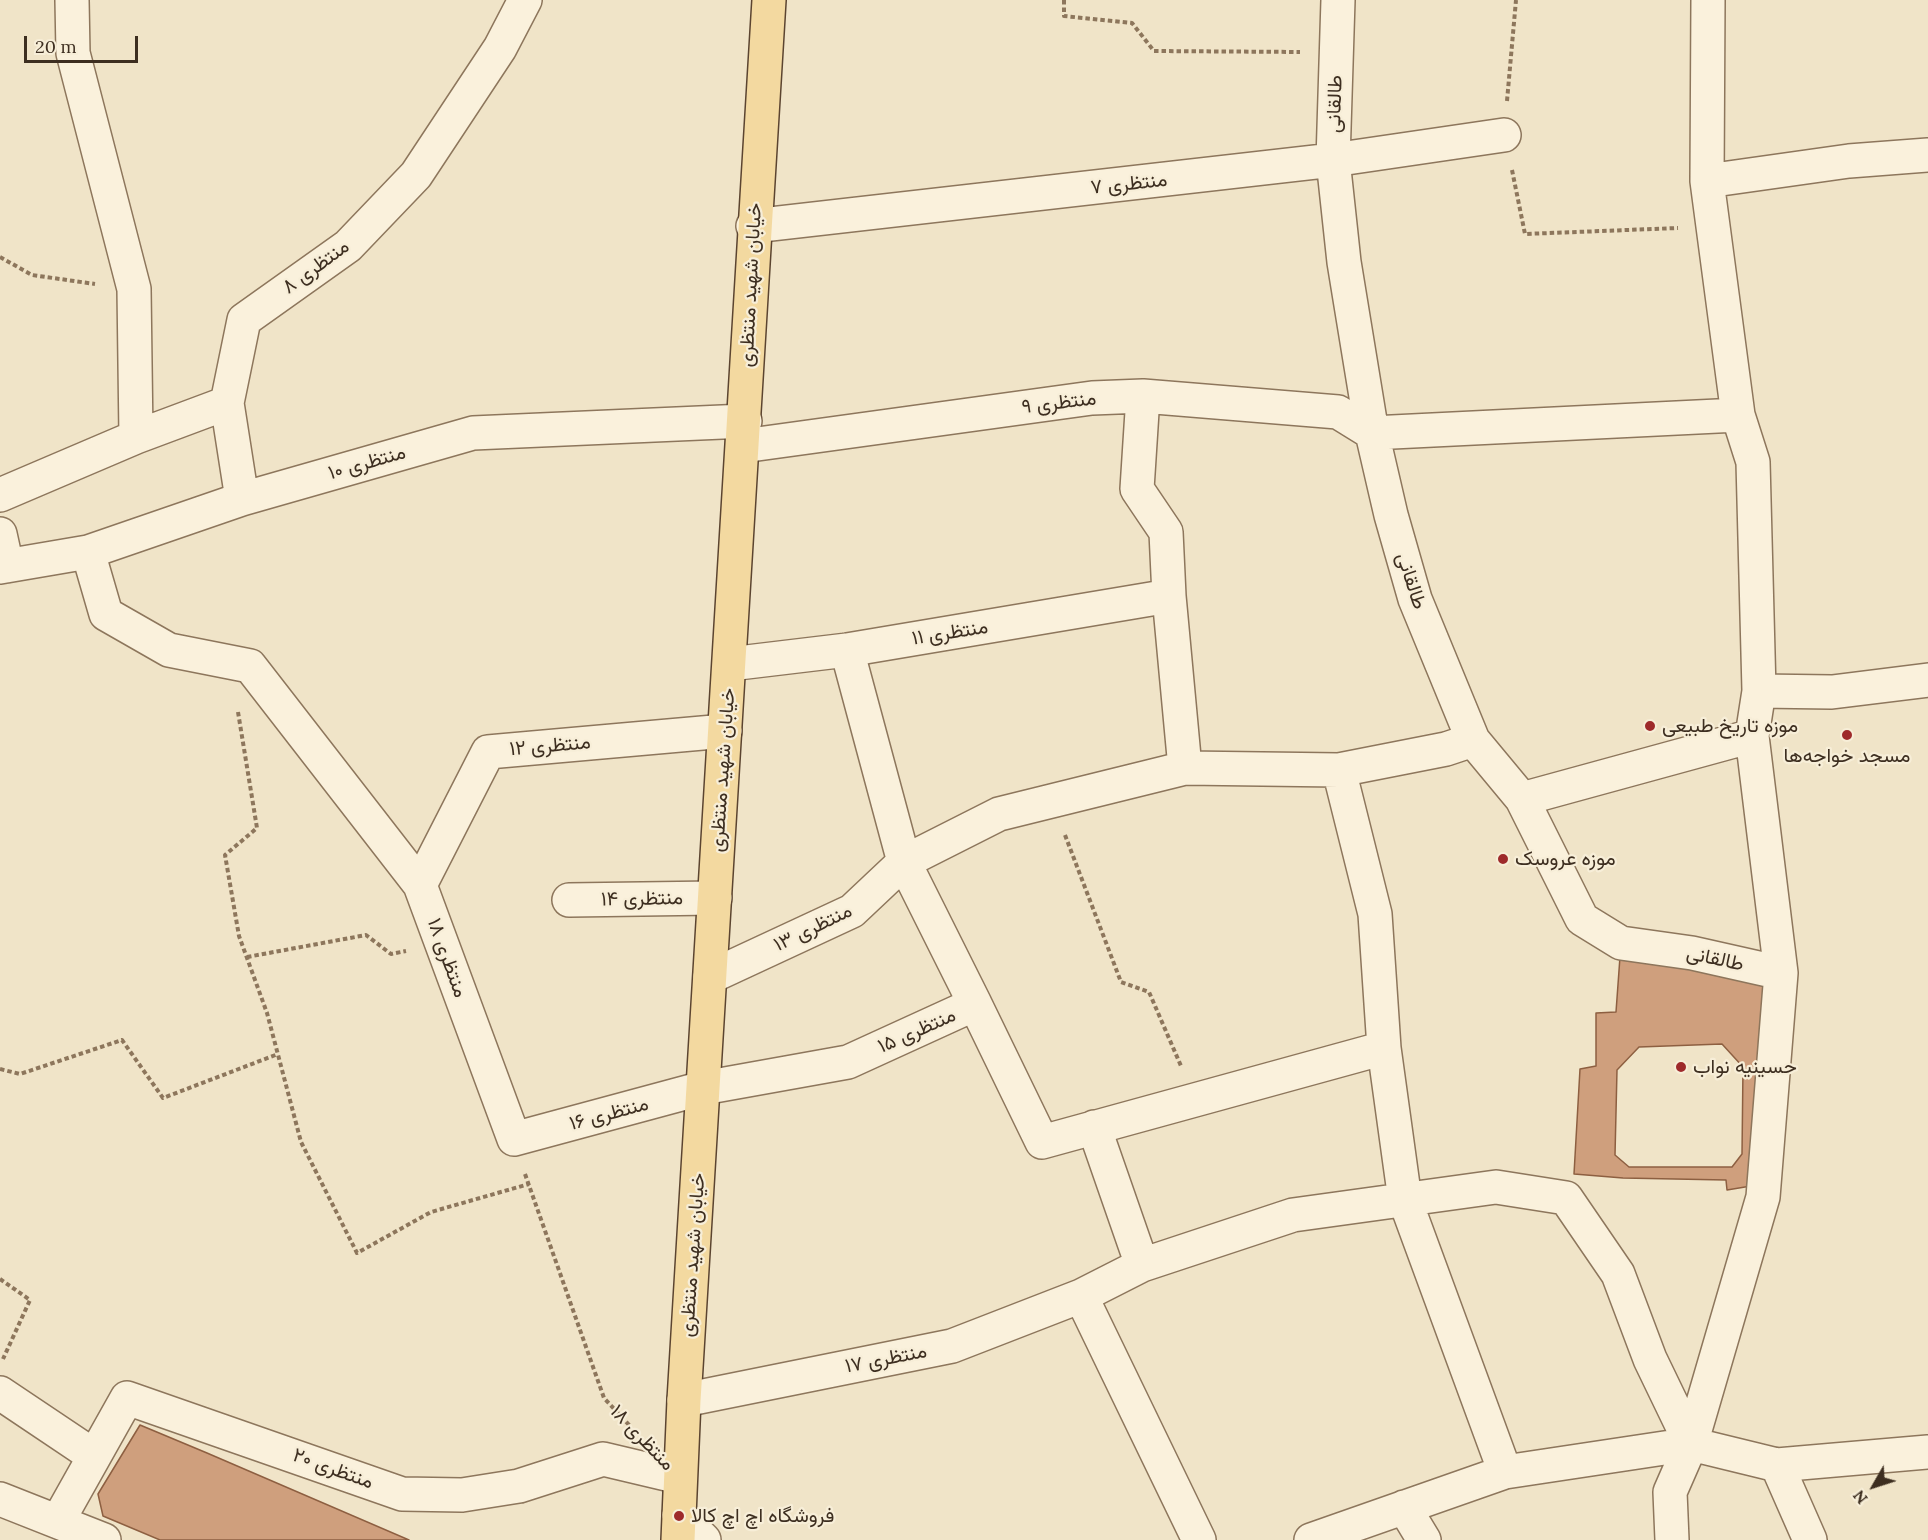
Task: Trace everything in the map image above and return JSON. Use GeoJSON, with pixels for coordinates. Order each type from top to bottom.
{"type":"FeatureCollection","features":[{"type":"Feature","properties":{"kind":"main road","name":"خیابان شهید منتظری"},"geometry":{"type":"LineString","coordinates":[[679,1528],[679,1477],[744,434],[753,226],[769,0]]}},
{"type":"Feature","properties":{"kind":"street"},"geometry":{"type":"LineString","coordinates":[[72,0],[73,53],[134,290],[136,437]]}},
{"type":"Feature","properties":{"kind":"street","name":"منتظری ۸"},"geometry":{"type":"LineString","coordinates":[[242,499],[227,403],[244,320],[348,246],[416,175],[500,48],[525,0]]}},
{"type":"Feature","properties":{"kind":"street","name":"طالقانی"},"geometry":{"type":"LineString","coordinates":[[1338,0],[1333,160],[1344,262],[1372,433],[1391,514],[1415,599],[1473,740],[1522,799],[1582,919],[1621,943],[1692,953],[1781,973]]}},
{"type":"Feature","properties":{"kind":"street"},"geometry":{"type":"LineString","coordinates":[[1672,1540],[1670,1492],[1691,1444],[1763,1197],[1781,973],[1752,736],[1759,691],[1753,462],[1738,415],[1707,181],[1708,0]]}},
{"type":"Feature","properties":{"kind":"street","name":"منتظری ۷"},"geometry":{"type":"LineString","coordinates":[[753,226],[1333,160],[1504,135]]}},
{"type":"Feature","properties":{"kind":"street"},"geometry":{"type":"LineString","coordinates":[[1707,181],[1849,161],[1928,155]]}},
{"type":"Feature","properties":{"kind":"street"},"geometry":{"type":"LineString","coordinates":[[1143,396],[1137,489],[1166,532],[1169,596],[1185,768]]}},
{"type":"Feature","properties":{"kind":"street","name":"منتظری ۹"},"geometry":{"type":"LineString","coordinates":[[744,434],[1092,398],[1143,396],[1338,412],[1372,433]]}},
{"type":"Feature","properties":{"kind":"street"},"geometry":{"type":"LineString","coordinates":[[0,495],[136,437],[227,403]]}},
{"type":"Feature","properties":{"kind":"street"},"geometry":{"type":"LineString","coordinates":[[1372,433],[1738,415]]}},
{"type":"Feature","properties":{"kind":"street","name":"منتظری ۱۰"},"geometry":{"type":"LineString","coordinates":[[4,567],[88,552],[242,499],[472,433],[744,434]]}},
{"type":"Feature","properties":{"kind":"street"},"geometry":{"type":"LineString","coordinates":[[0,534],[4,567]]}},
{"type":"Feature","properties":{"kind":"street","name":"منتظری ۱۸"},"geometry":{"type":"LineString","coordinates":[[88,552],[106,614],[169,650],[250,666],[420,885],[514,1139]]}},
{"type":"Feature","properties":{"kind":"street","name":"منتظری ۱۱"},"geometry":{"type":"LineString","coordinates":[[730,664],[847,650],[1169,596]]}},
{"type":"Feature","properties":{"kind":"street","name":"منتظری ۱۵"},"geometry":{"type":"LineString","coordinates":[[703,1088],[848,1062],[975,1004],[904,862],[847,650]]}},
{"type":"Feature","properties":{"kind":"street"},"geometry":{"type":"LineString","coordinates":[[1759,691],[1832,692],[1928,680]]}},
{"type":"Feature","properties":{"kind":"street","name":"منتظری ۱۲"},"geometry":{"type":"LineString","coordinates":[[420,885],[488,752],[725,731]]}},
{"type":"Feature","properties":{"kind":"street"},"geometry":{"type":"LineString","coordinates":[[1522,799],[1752,736]]}},
{"type":"Feature","properties":{"kind":"street","name":"منتظری ۱۳"},"geometry":{"type":"LineString","coordinates":[[710,976],[852,911],[904,862],[999,814],[1185,768],[1338,770],[1446,749],[1473,740]]}},
{"type":"Feature","properties":{"kind":"street"},"geometry":{"type":"LineString","coordinates":[[1338,770],[1375,914],[1384,1048],[1405,1200],[1505,1472]]}},
{"type":"Feature","properties":{"kind":"street","name":"منتظری ۱۴"},"geometry":{"type":"LineString","coordinates":[[569,900],[715,898]]}},
{"type":"Feature","properties":{"kind":"street"},"geometry":{"type":"LineString","coordinates":[[975,1004],[1042,1142],[1384,1048]]}},
{"type":"Feature","properties":{"kind":"street","name":"منتظری ۱۶"},"geometry":{"type":"LineString","coordinates":[[514,1139],[703,1088]]}},
{"type":"Feature","properties":{"kind":"street"},"geometry":{"type":"LineString","coordinates":[[1094,1127],[1142,1265]]}},
{"type":"Feature","properties":{"kind":"street","name":"منتظری ۱۷"},"geometry":{"type":"LineString","coordinates":[[684,1400],[952,1346],[1081,1296],[1142,1265],[1293,1215],[1496,1187],[1566,1198],[1618,1274],[1650,1359],[1691,1444]]}},
{"type":"Feature","properties":{"kind":"street"},"geometry":{"type":"LineString","coordinates":[[1081,1296],[1199,1540]]}},
{"type":"Feature","properties":{"kind":"street"},"geometry":{"type":"LineString","coordinates":[[0,1394],[94,1456]]}},
{"type":"Feature","properties":{"kind":"street","name":"منتظری ۲۰"},"geometry":{"type":"LineString","coordinates":[[58,1521],[127,1398],[402,1494],[462,1495],[519,1486],[603,1459],[679,1477]]}},
{"type":"Feature","properties":{"kind":"street"},"geometry":{"type":"LineString","coordinates":[[1311,1540],[1505,1472],[1691,1444],[1777,1465],[1928,1452]]}},
{"type":"Feature","properties":{"kind":"street"},"geometry":{"type":"LineString","coordinates":[[1777,1465],[1810,1540]]}},
{"type":"Feature","properties":{"kind":"street"},"geometry":{"type":"LineString","coordinates":[[0,1499],[104,1540]]}},
{"type":"Feature","properties":{"kind":"street"},"geometry":{"type":"LineString","coordinates":[[1404,1507],[1424,1540]]}},
{"type":"Feature","properties":{"kind":"street"},"geometry":{"type":"LineString","coordinates":[[679,1528],[704,1540]]}},
{"type":"Feature","properties":{"kind":"path"},"geometry":{"type":"LineString","coordinates":[[1064,0],[1064,16],[1132,23],[1154,51],[1336,53]]}},
{"type":"Feature","properties":{"kind":"path"},"geometry":{"type":"LineString","coordinates":[[1516,0],[1504,135],[1526,234],[1713,227]]}},
{"type":"Feature","properties":{"kind":"path"},"geometry":{"type":"LineString","coordinates":[[0,257],[32,275],[134,290]]}},
{"type":"Feature","properties":{"kind":"path"},"geometry":{"type":"LineString","coordinates":[[230,662],[257,828],[225,855],[240,936],[278,1054],[302,1142],[357,1253],[431,1212],[529,1184]]}},
{"type":"Feature","properties":{"kind":"path"},"geometry":{"type":"LineString","coordinates":[[1052,800],[1121,982],[1149,992],[1195,1099]]}},
{"type":"Feature","properties":{"kind":"path"},"geometry":{"type":"LineString","coordinates":[[247,957],[366,935],[391,954],[442,944]]}},
{"type":"Feature","properties":{"kind":"path"},"geometry":{"type":"LineString","coordinates":[[0,1069],[20,1074],[122,1040],[163,1098],[278,1054]]}},
{"type":"Feature","properties":{"kind":"path","name":"منتظری ۱۸"},"geometry":{"type":"LineString","coordinates":[[514,1139],[603,1398],[634,1430]]}},
{"type":"Feature","properties":{"kind":"path"},"geometry":{"type":"LineString","coordinates":[[0,1279],[30,1300],[0,1367]]}},
{"type":"Feature","properties":{"kind":"building","name":"حسینیه نواب"},"geometry":{"type":"Polygon","coordinates":[[[1621,943],[1781,973],[1751,1186],[1727,1190],[1726,1180],[1623,1178],[1574,1174],[1580,1069],[1596,1066],[1596,1013],[1616,1012],[1621,943]]]}},
{"type":"Feature","properties":{"kind":"building"},"geometry":{"type":"Polygon","coordinates":[[[1722,1044],[1743,1067],[1742,1154],[1732,1167],[1629,1167],[1615,1155],[1617,1070],[1639,1047],[1722,1044]]]}},
{"type":"Feature","properties":{"kind":"building"},"geometry":{"type":"Polygon","coordinates":[[[140,1425],[409,1540],[160,1540],[103,1516],[98,1494],[140,1425]]]}},
{"type":"Feature","properties":{"kind":"place","name":"موزه تاریخ طبیعی"},"geometry":{"type":"Point","coordinates":[1650,726]}},
{"type":"Feature","properties":{"kind":"place","name":"مسجد خواجه‌ها"},"geometry":{"type":"Point","coordinates":[1847,735]}},
{"type":"Feature","properties":{"kind":"place","name":"موزه عروسک"},"geometry":{"type":"Point","coordinates":[1503,859]}},
{"type":"Feature","properties":{"kind":"place","name":"حسینیه نواب"},"geometry":{"type":"Point","coordinates":[1681,1067]}},
{"type":"Feature","properties":{"kind":"place","name":"فروشگاه اچ اچ کالا"},"geometry":{"type":"Point","coordinates":[679,1516]}}]}
